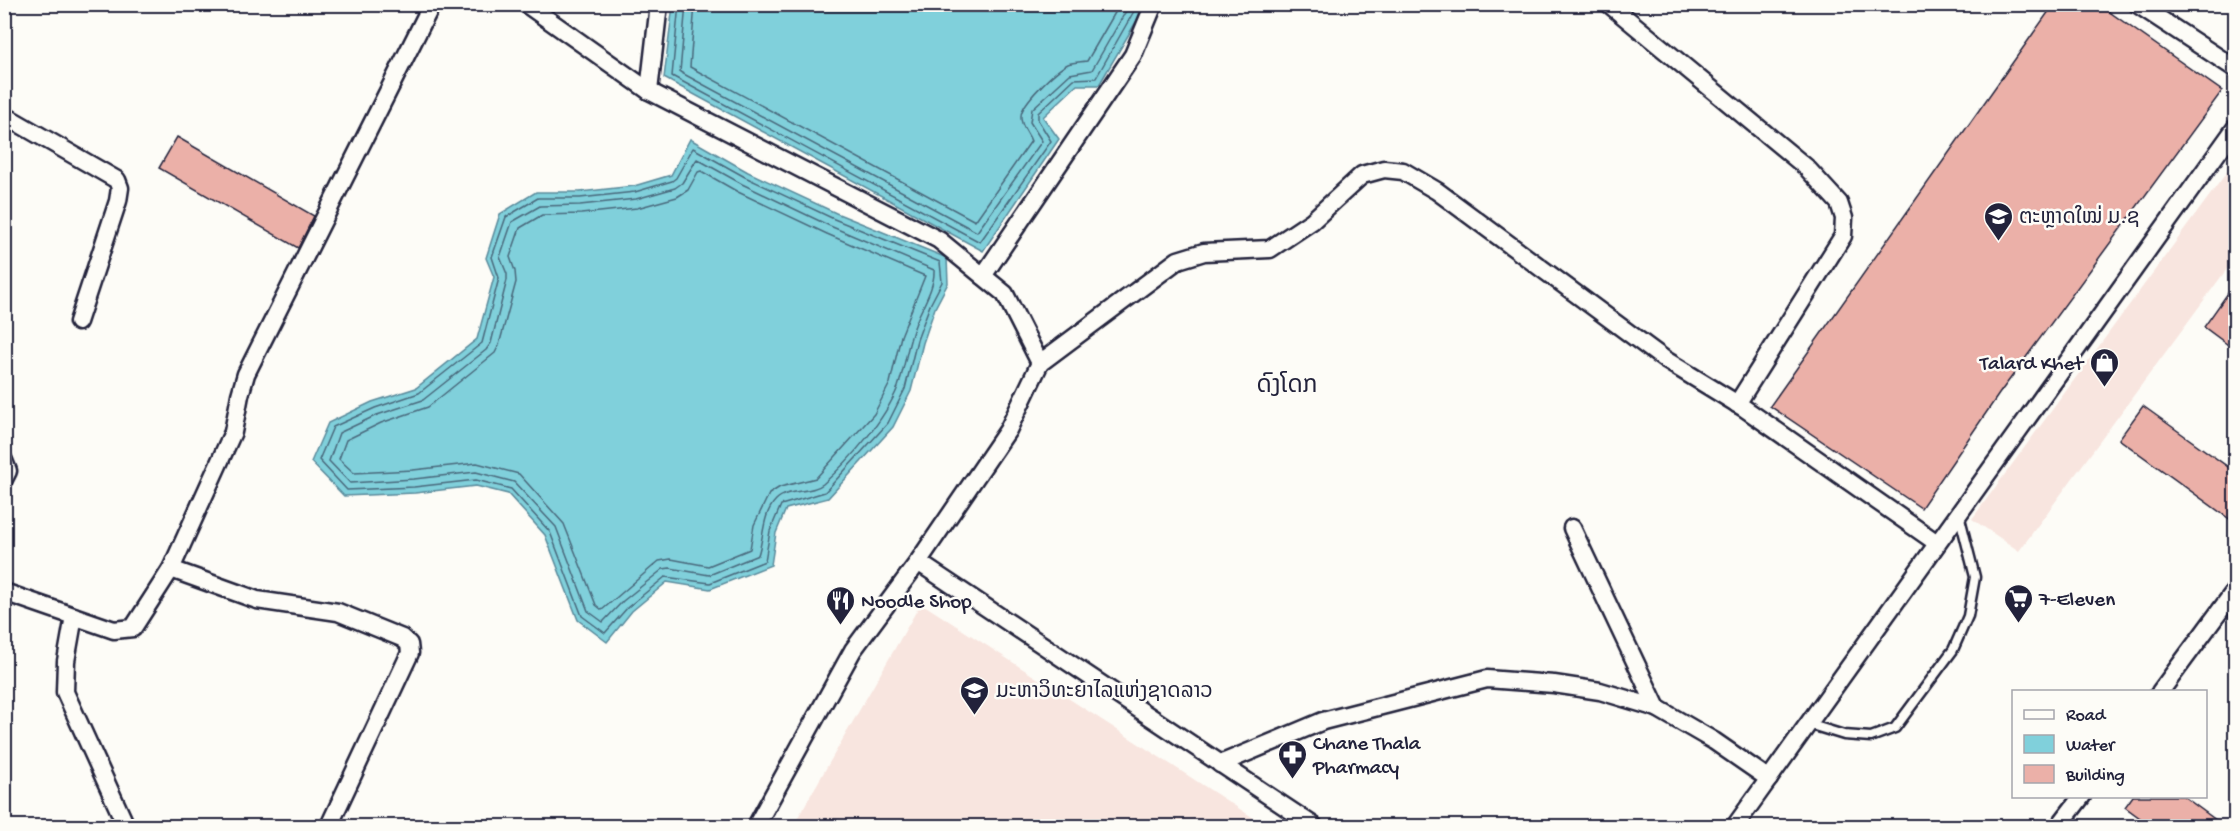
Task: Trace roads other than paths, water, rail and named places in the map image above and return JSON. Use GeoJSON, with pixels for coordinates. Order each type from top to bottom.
{"type":"FeatureCollection","features":[{"type":"Feature","properties":{"kind":"street"},"geometry":{"type":"LineString","coordinates":[[4,592],[114,630],[133,628],[171,569],[233,432],[246,374],[432,4]]}},
{"type":"Feature","properties":{"kind":"street"},"geometry":{"type":"LineString","coordinates":[[526,4],[649,92],[939,240],[1005,294],[1040,363]]}},
{"type":"Feature","properties":{"kind":"street"},"geometry":{"type":"LineString","coordinates":[[649,92],[659,4]]}},
{"type":"Feature","properties":{"kind":"street"},"geometry":{"type":"LineString","coordinates":[[983,276],[1133,55],[1154,4]]}},
{"type":"Feature","properties":{"kind":"street"},"geometry":{"type":"LineString","coordinates":[[1609,4],[1806,167],[1839,203],[1844,218],[1843,236],[1737,404]]}},
{"type":"Feature","properties":{"kind":"street"},"geometry":{"type":"LineString","coordinates":[[2137,4],[2235,69]]}},
{"type":"Feature","properties":{"kind":"street"},"geometry":{"type":"LineString","coordinates":[[4,115],[117,180],[120,188],[118,201],[78,322]]}},
{"type":"Feature","properties":{"kind":"street"},"geometry":{"type":"LineString","coordinates":[[1735,826],[2235,127]]}},
{"type":"Feature","properties":{"kind":"street"},"geometry":{"type":"LineString","coordinates":[[756,826],[853,650],[918,562],[1008,430],[1040,363],[1178,260],[1204,252],[1270,249],[1312,221],[1362,175],[1384,169],[1403,171],[1437,191],[1664,359],[1737,404],[1937,543]]}},
{"type":"Feature","properties":{"kind":"street"},"geometry":{"type":"LineString","coordinates":[[4,461],[8,471],[4,479]]}},
{"type":"Feature","properties":{"kind":"street"},"geometry":{"type":"LineString","coordinates":[[1572,528],[1657,708]]}},
{"type":"Feature","properties":{"kind":"street"},"geometry":{"type":"LineString","coordinates":[[918,562],[1314,826]]}},
{"type":"Feature","properties":{"kind":"street"},"geometry":{"type":"LineString","coordinates":[[171,569],[257,600],[338,612],[402,638],[409,644],[410,652],[329,826]]}},
{"type":"Feature","properties":{"kind":"street"},"geometry":{"type":"LineString","coordinates":[[2161,690],[2235,589]]}},
{"type":"Feature","properties":{"kind":"street"},"geometry":{"type":"LineString","coordinates":[[75,616],[66,661],[65,692],[126,826]]}},
{"type":"Feature","properties":{"kind":"street"},"geometry":{"type":"LineString","coordinates":[[1220,764],[1323,721],[1487,679],[1554,684],[1600,691],[1657,708],[1714,741],[1769,779]]}},
{"type":"Feature","properties":{"kind":"street"},"geometry":{"type":"LineString","coordinates":[[2060,826],[2081,798]]}},
{"type":"Feature","properties":{"kind":"lane"},"geometry":{"type":"LineString","coordinates":[[1808,724],[1844,735],[1862,736],[1871,736],[1895,728],[1953,650],[1968,616],[1975,577],[1959,514]]}},
{"type":"Feature","properties":{"kind":"water"},"geometry":{"type":"Polygon","coordinates":[[[673,5],[1144,5],[1099,85],[1077,85],[1043,117],[1059,139],[983,251],[664,78],[673,5]]]}},
{"type":"Feature","properties":{"kind":"water"},"geometry":{"type":"Polygon","coordinates":[[[690,139],[748,172],[836,213],[947,258],[948,283],[935,308],[923,343],[911,391],[893,427],[828,498],[786,509],[776,533],[771,565],[710,589],[667,582],[632,611],[607,642],[578,620],[545,535],[508,494],[476,486],[415,493],[344,496],[311,462],[328,423],[372,402],[416,388],[477,339],[494,277],[486,258],[500,214],[536,192],[580,192],[634,186],[671,175],[690,139]]]}},
{"type":"Feature","properties":{"kind":"place","name":"ຕະຫຼາດໃໝ່ ມ.ຊ"},"geometry":{"type":"Point","coordinates":[1998,242]}},
{"type":"Feature","properties":{"kind":"place","name":"Talard Khet"},"geometry":{"type":"Point","coordinates":[2104,388]}},
{"type":"Feature","properties":{"kind":"place","name":"7-Eleven"},"geometry":{"type":"Point","coordinates":[2018,624]}},
{"type":"Feature","properties":{"kind":"place","name":"Noodle Shop"},"geometry":{"type":"Point","coordinates":[840,626]}},
{"type":"Feature","properties":{"kind":"place","name":"ມະຫາວິທະຍາໄລແຫ່ງຊາດລາວ"},"geometry":{"type":"Point","coordinates":[975,716]}},
{"type":"Feature","properties":{"kind":"place","name":"Chane Thala Pharmacy"},"geometry":{"type":"Point","coordinates":[1292,780]}},
{"type":"Feature","properties":{"kind":"district","name":"ດົງໂດກ"},"geometry":{"type":"Point","coordinates":[1287,384]}}]}
